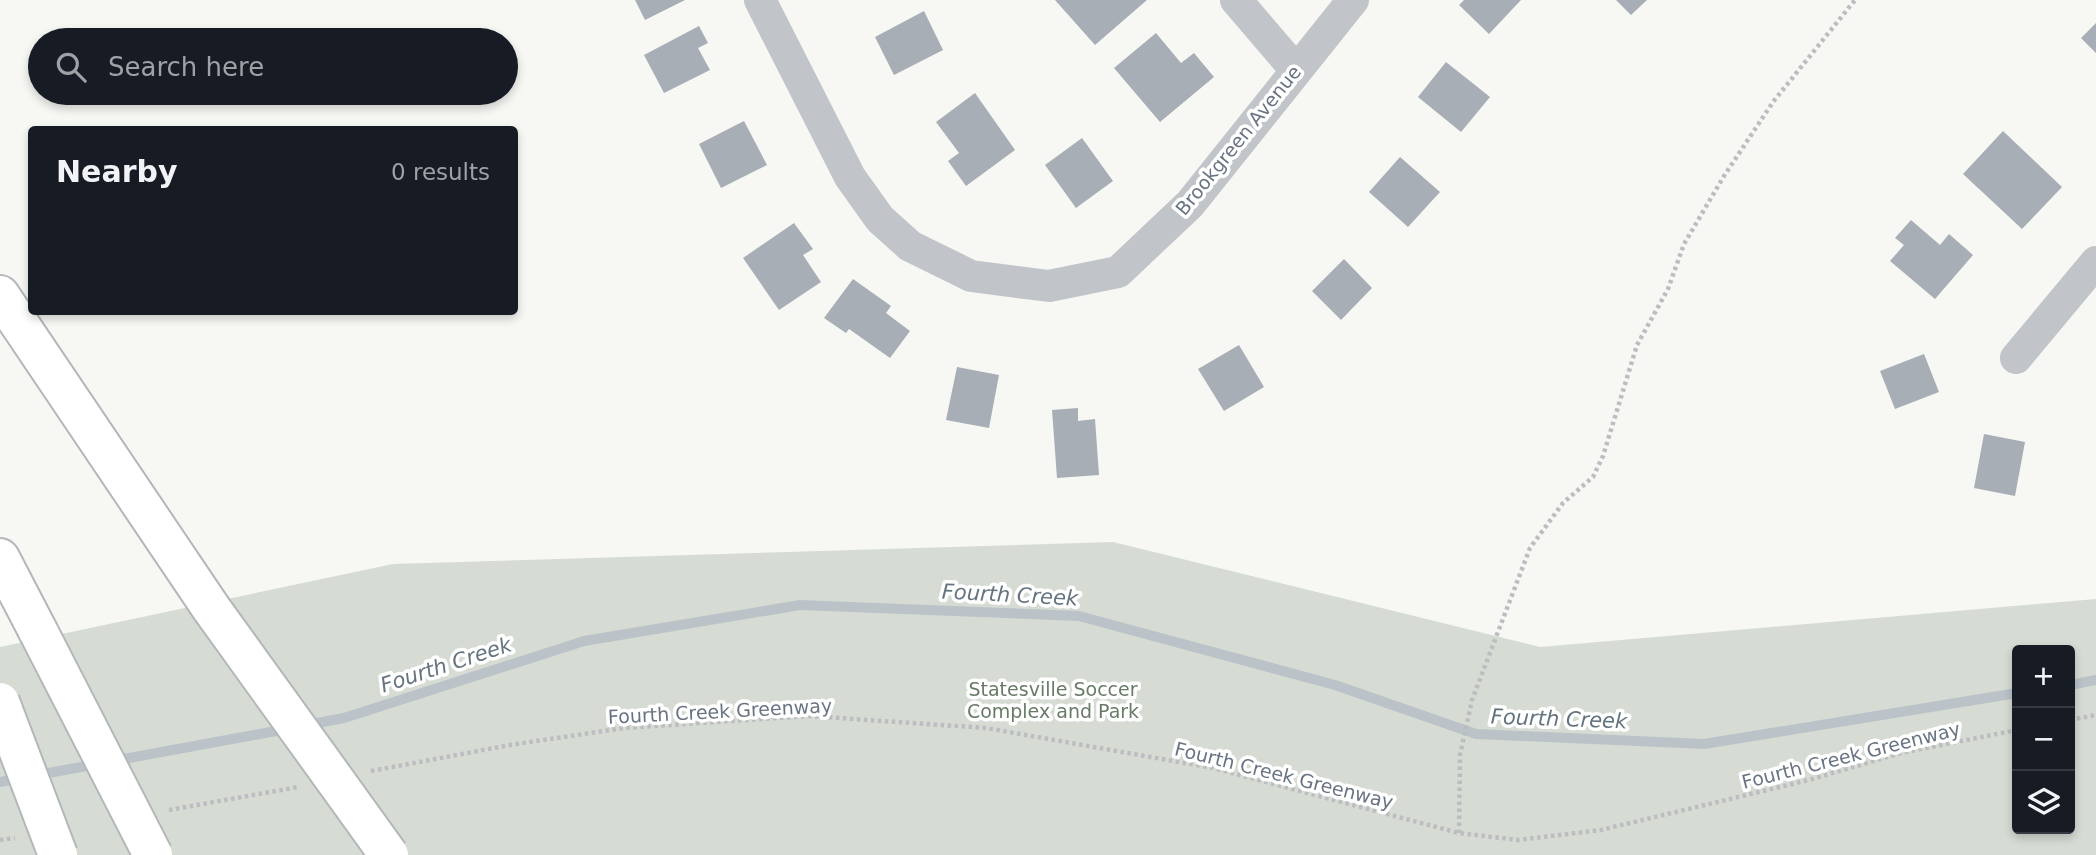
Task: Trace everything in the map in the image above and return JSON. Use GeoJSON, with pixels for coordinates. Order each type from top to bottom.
{"type":"FeatureCollection","features":[{"type":"Feature","properties":{"kind":"highway"},"geometry":{"type":"LineString","coordinates":[[0,295],[211,608],[390,855]]}},
{"type":"Feature","properties":{"kind":"highway"},"geometry":{"type":"LineString","coordinates":[[0,558],[153,855]]}},
{"type":"Feature","properties":{"kind":"highway"},"geometry":{"type":"LineString","coordinates":[[0,702],[58,855]]}},
{"type":"Feature","properties":{"kind":"street","name":"Brookgreen Avenue"},"geometry":{"type":"LineString","coordinates":[[760,0],[850,177],[880,219],[910,246],[971,276],[1049,286],[1118,272],[1190,204],[1353,0]]}},
{"type":"Feature","properties":{"kind":"street"},"geometry":{"type":"LineString","coordinates":[[1236,0],[1296,69]]}},
{"type":"Feature","properties":{"kind":"street"},"geometry":{"type":"LineString","coordinates":[[2016,358],[2096,261]]}},
{"type":"Feature","properties":{"kind":"path"},"geometry":{"type":"LineString","coordinates":[[1459,833],[1461,751],[1470,710],[1530,548],[1563,503],[1593,477],[1603,456],[1637,345],[1668,289],[1684,244],[1724,176],[1773,102],[1855,0]]}},
{"type":"Feature","properties":{"kind":"path"},"geometry":{"type":"LineString","coordinates":[[2075,719],[2096,715]]}},
{"type":"Feature","properties":{"kind":"path","name":"Fourth Creek Greenway"},"geometry":{"type":"LineString","coordinates":[[364,773],[510,745],[624,728],[809,716],[986,728],[1199,765],[1459,833],[1518,840],[1601,830],[1809,780],[1901,753],[2012,731]]}},
{"type":"Feature","properties":{"kind":"path"},"geometry":{"type":"LineString","coordinates":[[162,811],[300,787]]}},
{"type":"Feature","properties":{"kind":"green space","name":"Statesville Soccer Complex and Park"},"geometry":{"type":"Polygon","coordinates":[[[1113,542],[1540,647],[2096,599],[2096,855],[0,855],[0,647],[393,564],[1113,542]]]}},
{"type":"Feature","properties":{"kind":"building"},"geometry":{"type":"Polygon","coordinates":[[[635,0],[685,0],[645,20],[635,0]]]}},
{"type":"Feature","properties":{"kind":"building"},"geometry":{"type":"Polygon","coordinates":[[[1055,0],[1147,0],[1095,45],[1055,0]]]}},
{"type":"Feature","properties":{"kind":"building"},"geometry":{"type":"Polygon","coordinates":[[[1464,0],[1521,0],[1489,34],[1459,5],[1464,0]]]}},
{"type":"Feature","properties":{"kind":"building"},"geometry":{"type":"Polygon","coordinates":[[[1616,0],[1647,0],[1631,15],[1616,0]]]}},
{"type":"Feature","properties":{"kind":"building"},"geometry":{"type":"Polygon","coordinates":[[[924,11],[943,50],[894,75],[875,37],[924,11]]]}},
{"type":"Feature","properties":{"kind":"building"},"geometry":{"type":"Polygon","coordinates":[[[2096,23],[2096,53],[2081,38],[2096,23]]]}},
{"type":"Feature","properties":{"kind":"building"},"geometry":{"type":"Polygon","coordinates":[[[699,26],[708,43],[698,48],[710,70],[664,93],[644,55],[699,26]]]}},
{"type":"Feature","properties":{"kind":"building"},"geometry":{"type":"Polygon","coordinates":[[[1156,33],[1181,63],[1194,53],[1214,77],[1160,122],[1114,68],[1156,33]]]}},
{"type":"Feature","properties":{"kind":"building"},"geometry":{"type":"Polygon","coordinates":[[[1446,62],[1490,97],[1461,132],[1418,97],[1446,62]]]}},
{"type":"Feature","properties":{"kind":"building"},"geometry":{"type":"Polygon","coordinates":[[[975,93],[1015,150],[966,186],[948,161],[959,153],[936,122],[975,93]]]}},
{"type":"Feature","properties":{"kind":"building"},"geometry":{"type":"Polygon","coordinates":[[[744,121],[767,165],[721,188],[699,144],[744,121]]]}},
{"type":"Feature","properties":{"kind":"building"},"geometry":{"type":"Polygon","coordinates":[[[2003,131],[2062,187],[2022,229],[1963,174],[2003,131]]]}},
{"type":"Feature","properties":{"kind":"building"},"geometry":{"type":"Polygon","coordinates":[[[1082,138],[1113,181],[1076,208],[1045,165],[1082,138]]]}},
{"type":"Feature","properties":{"kind":"building"},"geometry":{"type":"Polygon","coordinates":[[[1400,157],[1440,192],[1408,227],[1369,192],[1400,157]]]}},
{"type":"Feature","properties":{"kind":"building"},"geometry":{"type":"Polygon","coordinates":[[[1911,220],[1940,245],[1949,234],[1973,255],[1935,299],[1890,261],[1904,245],[1895,238],[1911,220]]]}},
{"type":"Feature","properties":{"kind":"building"},"geometry":{"type":"Polygon","coordinates":[[[794,223],[813,249],[803,255],[821,282],[779,310],[743,258],[794,223]]]}},
{"type":"Feature","properties":{"kind":"building"},"geometry":{"type":"Polygon","coordinates":[[[1344,259],[1372,288],[1341,320],[1312,291],[1344,259]]]}},
{"type":"Feature","properties":{"kind":"building"},"geometry":{"type":"Polygon","coordinates":[[[853,279],[891,306],[886,313],[910,331],[890,358],[849,329],[846,333],[824,318],[853,279]]]}},
{"type":"Feature","properties":{"kind":"building"},"geometry":{"type":"Polygon","coordinates":[[[1239,345],[1264,387],[1224,411],[1198,369],[1239,345]]]}},
{"type":"Feature","properties":{"kind":"building"},"geometry":{"type":"Polygon","coordinates":[[[1924,354],[1939,392],[1895,409],[1880,371],[1924,354]]]}},
{"type":"Feature","properties":{"kind":"building"},"geometry":{"type":"Polygon","coordinates":[[[957,367],[999,375],[989,428],[946,420],[957,367]]]}},
{"type":"Feature","properties":{"kind":"building"},"geometry":{"type":"Polygon","coordinates":[[[1078,408],[1078,421],[1095,419],[1099,475],[1057,478],[1052,410],[1078,408]]]}},
{"type":"Feature","properties":{"kind":"building"},"geometry":{"type":"Polygon","coordinates":[[[1984,434],[2025,442],[2015,496],[1974,488],[1984,434]]]}},
{"type":"Feature","properties":{"kind":"waterway","name":"Fourth Creek"},"geometry":{"type":"LineString","coordinates":[[306,725],[344,718],[584,641],[800,605],[1079,616],[1335,685],[1476,734],[1704,744],[2012,694]]}},
{"type":"Feature","properties":{"kind":"waterway","name":"Fourth Creek"},"geometry":{"type":"LineString","coordinates":[[2075,684],[2096,680]]}},
{"type":"Feature","properties":{"kind":"waterway","name":"Fourth Creek"},"geometry":{"type":"LineString","coordinates":[[113,761],[287,729]]}},
{"type":"Feature","properties":{"kind":"waterway","name":"Fourth Creek"},"geometry":{"type":"LineString","coordinates":[[37,775],[98,764]]}},
{"type":"Feature","properties":{"kind":"waterway","name":"Fourth Creek"},"geometry":{"type":"LineString","coordinates":[[0,782],[19,778]]}}]}
